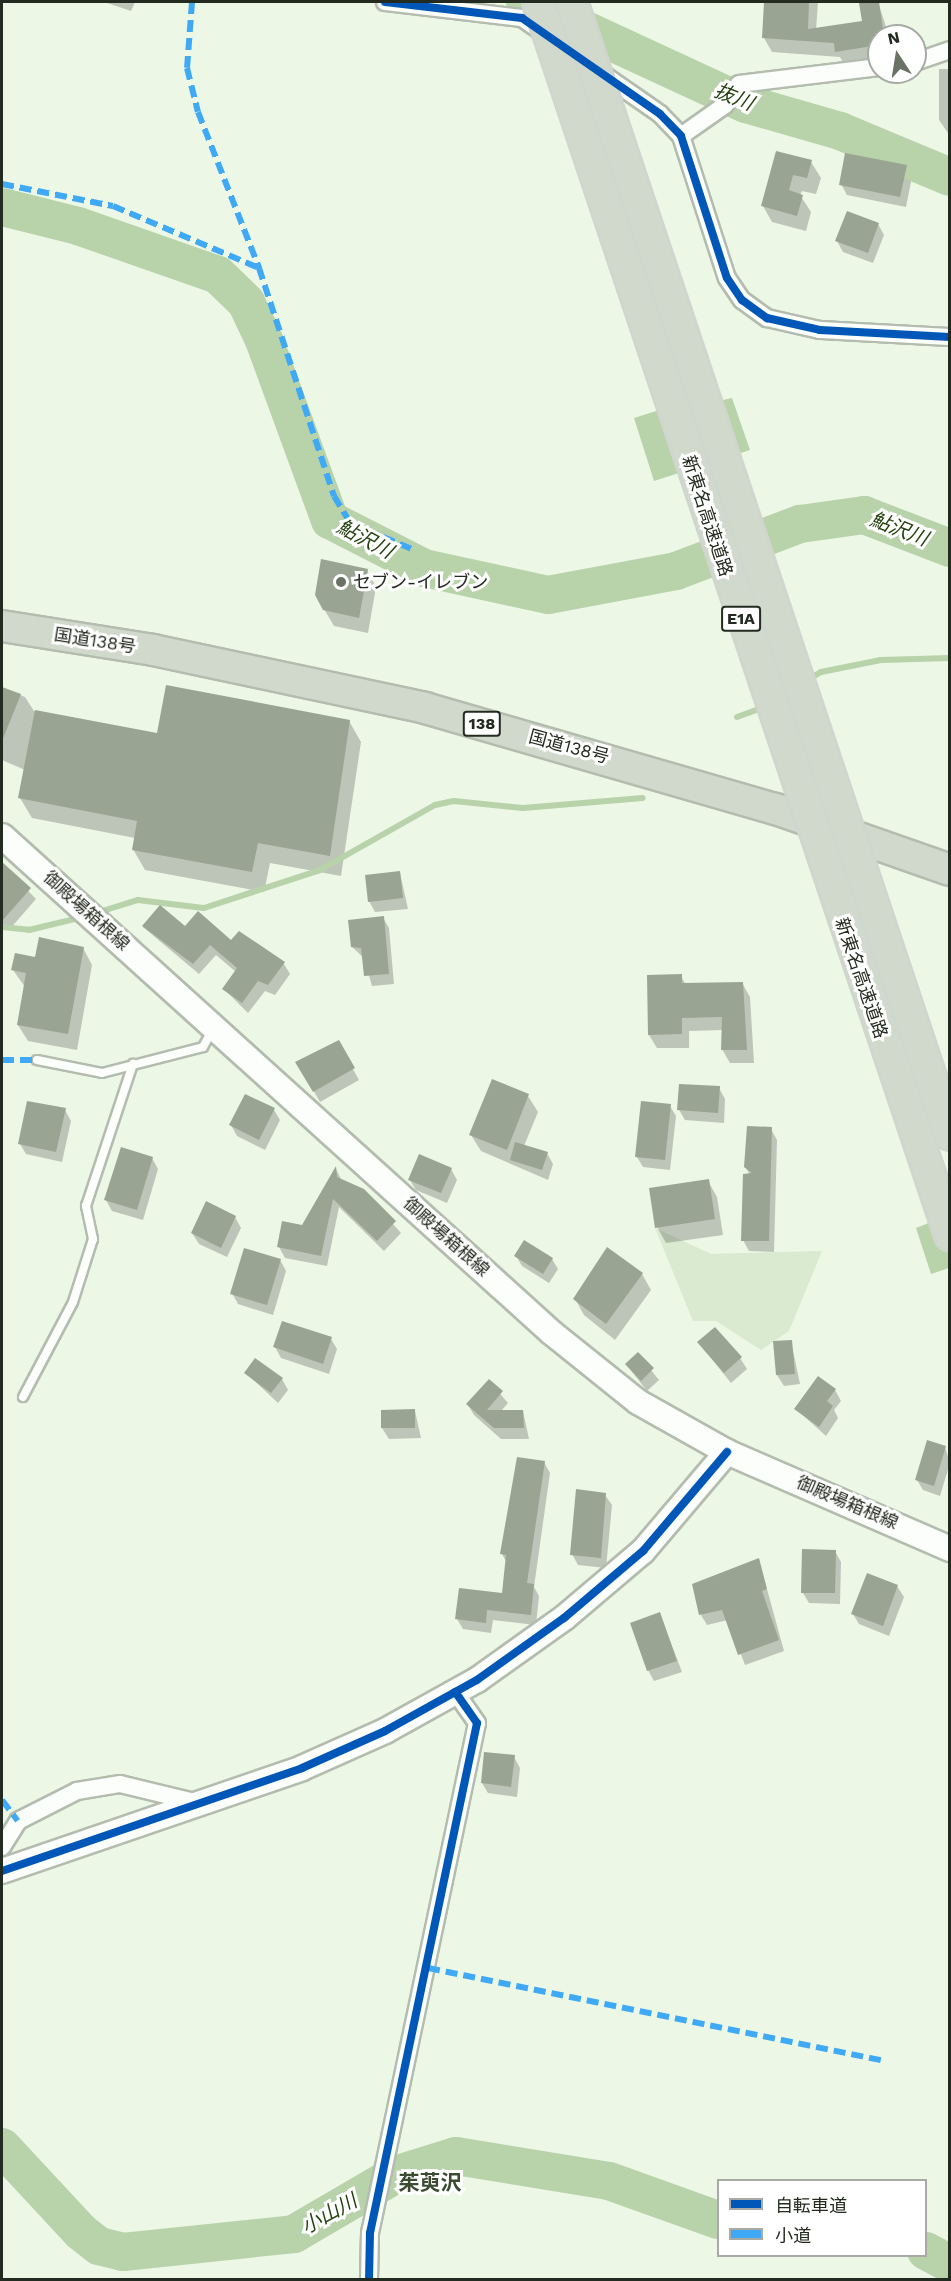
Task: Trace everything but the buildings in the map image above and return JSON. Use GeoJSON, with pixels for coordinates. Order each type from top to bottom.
{"type":"FeatureCollection","features":[{"type":"Feature","properties":{"kind":"highway","name":"新東名高速道路"},"geometry":{"type":"LineString","coordinates":[[538,2],[950,1235]]}},
{"type":"Feature","properties":{"kind":"highway","name":"新東名高速道路"},"geometry":{"type":"LineString","coordinates":[[572,2],[950,1135]]}},
{"type":"Feature","properties":{"kind":"highway","name":"国道138号"},"geometry":{"type":"LineString","coordinates":[[2,626],[153,650],[425,708],[754,802],[950,870]]}},
{"type":"Feature","properties":{"kind":"main road","name":"御殿場箱根線"},"geometry":{"type":"LineString","coordinates":[[2,836],[552,1333],[638,1402],[727,1452],[950,1549]]}},
{"type":"Feature","properties":{"kind":"main road"},"geometry":{"type":"LineString","coordinates":[[2,1871],[302,1768],[454,1692],[564,1618],[643,1551],[727,1452]]}},
{"type":"Feature","properties":{"kind":"street"},"geometry":{"type":"LineString","coordinates":[[385,2],[508,9],[624,85],[681,136],[727,278],[742,300],[767,318],[820,330],[950,337]]}},
{"type":"Feature","properties":{"kind":"street"},"geometry":{"type":"LineString","coordinates":[[927,58],[950,50]]}},
{"type":"Feature","properties":{"kind":"street"},"geometry":{"type":"LineString","coordinates":[[681,136],[725,105],[740,84],[867,68]]}},
{"type":"Feature","properties":{"kind":"street"},"geometry":{"type":"LineString","coordinates":[[369,2280],[370,2233],[477,1723],[454,1692]]}},
{"type":"Feature","properties":{"kind":"street"},"geometry":{"type":"LineString","coordinates":[[2,1847],[18,1821],[77,1791],[120,1784],[200,1803]]}},
{"type":"Feature","properties":{"kind":"lane"},"geometry":{"type":"LineString","coordinates":[[37,1060],[102,1073],[203,1047],[214,1026]]}},
{"type":"Feature","properties":{"kind":"lane"},"geometry":{"type":"LineString","coordinates":[[23,1397],[73,1302],[93,1239],[86,1206],[133,1064]]}},
{"type":"Feature","properties":{"kind":"shaded area"},"geometry":{"type":"Polygon","coordinates":[[[710,394],[714,402],[732,398],[750,450],[654,481],[634,418],[710,394]]]}},
{"type":"Feature","properties":{"kind":"shaded area"},"geometry":{"type":"Polygon","coordinates":[[[949,1215],[949,1268],[931,1274],[916,1228],[949,1215]]]}},
{"type":"Feature","properties":{"kind":"shaded area"},"geometry":{"type":"Polygon","coordinates":[[[655,1228],[711,1254],[822,1251],[789,1331],[761,1350],[716,1321],[693,1321],[655,1228]]]}},
{"type":"Feature","properties":{"kind":"waterway","name":"抜川"},"geometry":{"type":"LineString","coordinates":[[525,2],[746,104],[840,131],[950,177]]}},
{"type":"Feature","properties":{"kind":"waterway","name":"鮎沢川"},"geometry":{"type":"LineString","coordinates":[[2,207],[78,226],[218,275],[246,302],[264,340],[330,520],[424,568],[548,595],[676,571],[800,524],[864,515],[950,548]]}},
{"type":"Feature","properties":{"kind":"waterway"},"geometry":{"type":"LineString","coordinates":[[806,681],[821,672],[881,660],[950,658]]}},
{"type":"Feature","properties":{"kind":"waterway"},"geometry":{"type":"LineString","coordinates":[[737,717],[764,707]]}},
{"type":"Feature","properties":{"kind":"waterway"},"geometry":{"type":"LineString","coordinates":[[96,913],[138,900],[204,908],[320,870],[435,805],[454,801],[523,808],[643,798]]}},
{"type":"Feature","properties":{"kind":"waterway"},"geometry":{"type":"LineString","coordinates":[[2,927],[29,930],[83,917]]}},
{"type":"Feature","properties":{"kind":"waterway","name":"小山川"},"geometry":{"type":"LineString","coordinates":[[2,2147],[81,2232],[99,2246],[123,2252],[294,2234],[395,2175],[456,2156],[609,2181],[717,2220]]}},
{"type":"Feature","properties":{"kind":"waterway","name":"小山川"},"geometry":{"type":"LineString","coordinates":[[927,2252],[950,2264]]}},
{"type":"Feature","properties":{"kind":"marked path"},"geometry":{"type":"LineString","coordinates":[[192,2],[187,68],[198,112],[259,268],[334,496],[350,523],[414,550]]}},
{"type":"Feature","properties":{"kind":"marked path"},"geometry":{"type":"LineString","coordinates":[[2,184],[113,206],[259,268]]}},
{"type":"Feature","properties":{"kind":"marked path"},"geometry":{"type":"LineString","coordinates":[[2,1060],[37,1060]]}},
{"type":"Feature","properties":{"kind":"marked path"},"geometry":{"type":"LineString","coordinates":[[2,1800],[18,1821]]}},
{"type":"Feature","properties":{"kind":"marked path"},"geometry":{"type":"LineString","coordinates":[[428,1968],[881,2060]]}},
{"type":"Feature","properties":{"kind":"cycle path"},"geometry":{"type":"LineString","coordinates":[[385,2],[522,18],[660,114],[681,136],[727,278],[742,300],[767,318],[820,330],[950,337]]}},
{"type":"Feature","properties":{"kind":"cycle path"},"geometry":{"type":"LineString","coordinates":[[2,1871],[302,1768],[385,1731],[477,1680],[564,1618],[643,1551],[727,1452]]}},
{"type":"Feature","properties":{"kind":"cycle path"},"geometry":{"type":"LineString","coordinates":[[369,2280],[370,2233],[477,1723],[455,1692]]}},
{"type":"Feature","properties":{"kind":"place","name":"セブン-イレブン"},"geometry":{"type":"Point","coordinates":[341,582]}},
{"type":"Feature","properties":{"kind":"district","name":"茱萸沢"},"geometry":{"type":"Point","coordinates":[430,2183]}}]}
